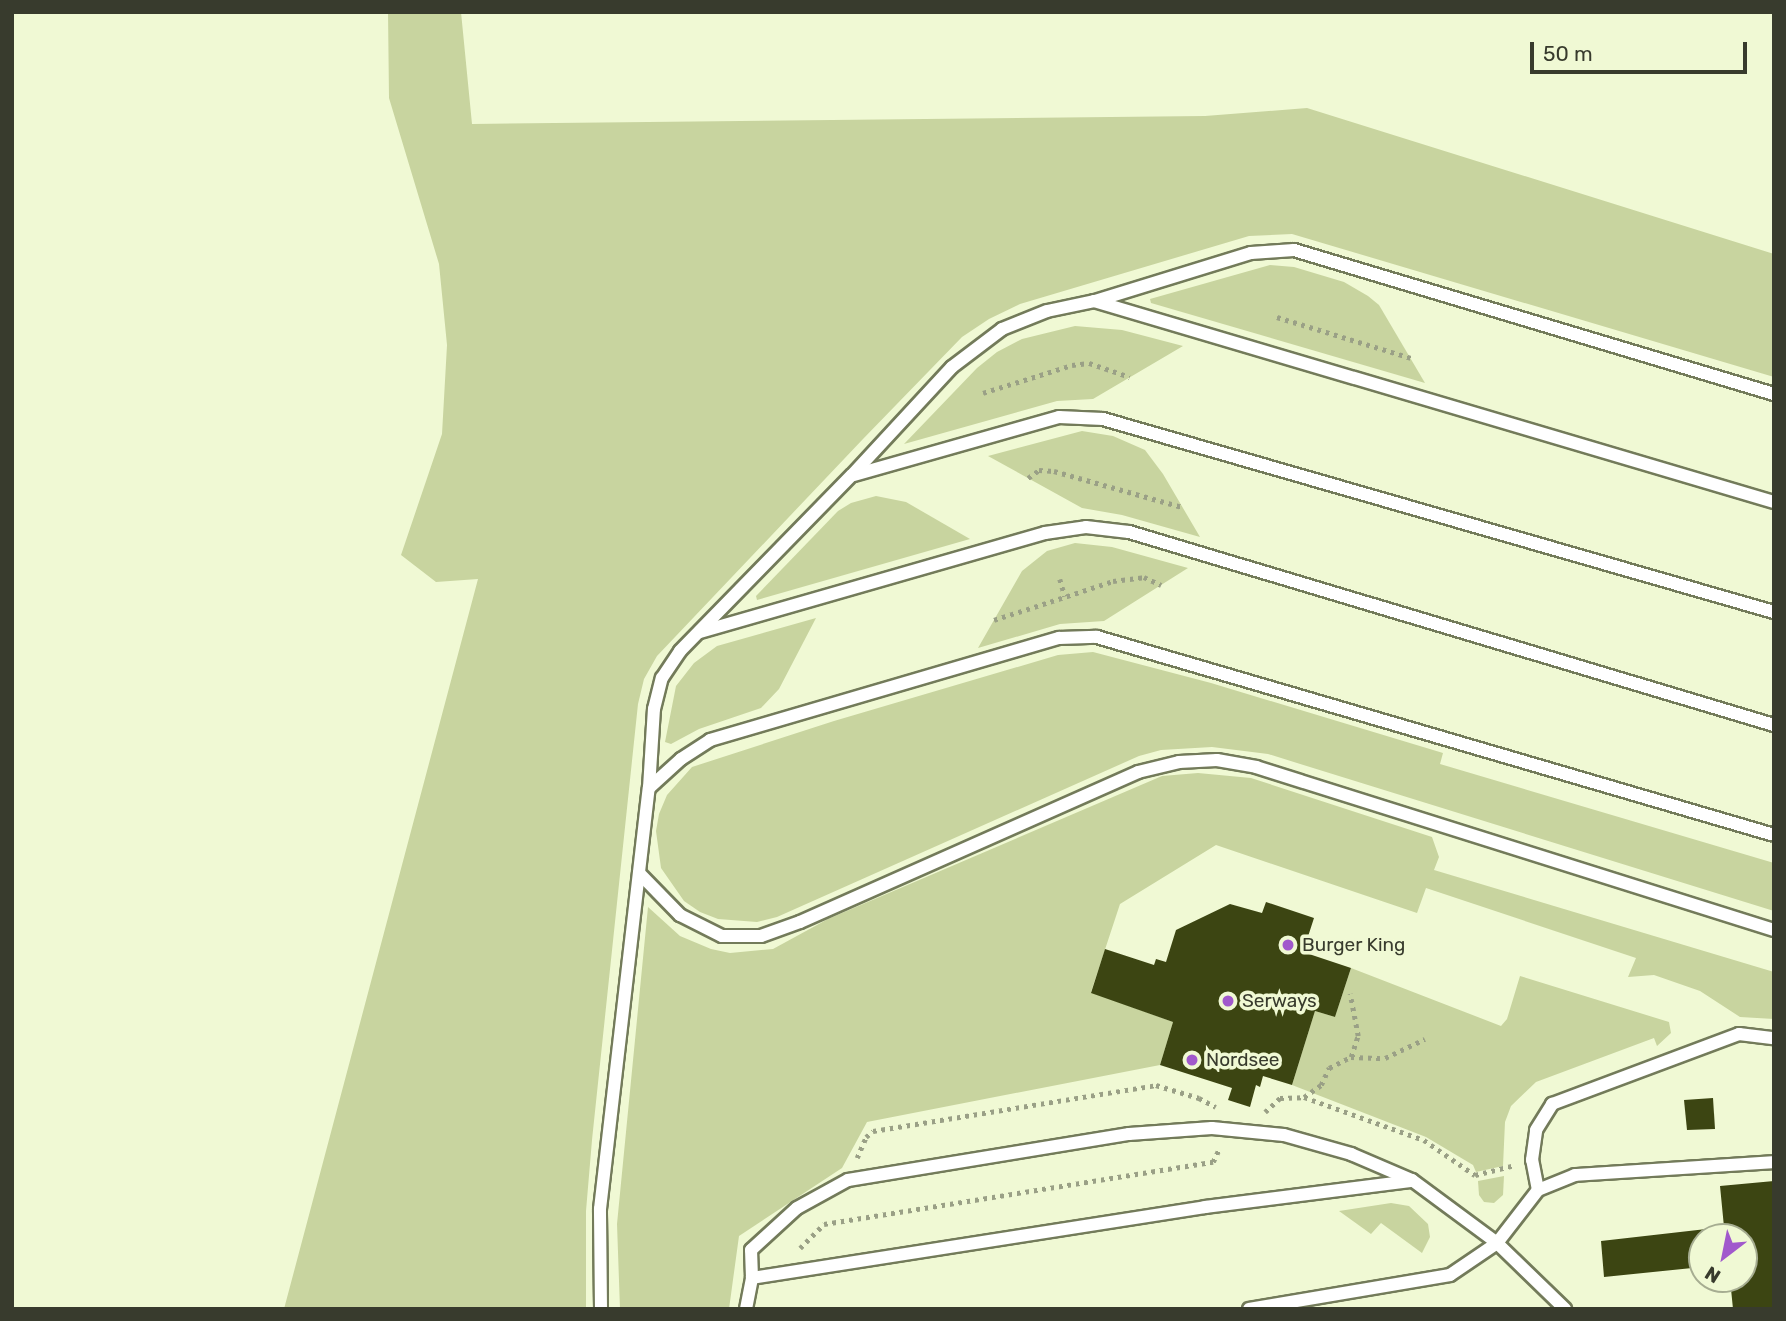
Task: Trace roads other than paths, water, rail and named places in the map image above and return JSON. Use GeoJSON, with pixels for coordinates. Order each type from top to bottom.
{"type":"FeatureCollection","features":[{"type":"Feature","properties":{"kind":"lane"},"geometry":{"type":"LineString","coordinates":[[601,1309],[600,1209],[649,788],[654,709],[662,678],[680,651],[852,475],[952,367],[1002,329],[1047,311],[1094,301],[1251,253],[1294,250],[1774,394]]}},
{"type":"Feature","properties":{"kind":"lane"},"geometry":{"type":"LineString","coordinates":[[1094,301],[1774,502]]}},
{"type":"Feature","properties":{"kind":"lane"},"geometry":{"type":"LineString","coordinates":[[852,475],[1059,417],[1102,419],[1774,612]]}},
{"type":"Feature","properties":{"kind":"lane"},"geometry":{"type":"LineString","coordinates":[[698,632],[1045,533],[1086,527],[1129,532],[1774,725]]}},
{"type":"Feature","properties":{"kind":"lane"},"geometry":{"type":"LineString","coordinates":[[649,788],[681,759],[710,740],[1059,638],[1097,637],[1774,835]]}},
{"type":"Feature","properties":{"kind":"lane"},"geometry":{"type":"LineString","coordinates":[[639,873],[680,915],[722,936],[761,936],[800,922],[1138,772],[1179,762],[1217,760],[1256,767],[1774,930]]}},
{"type":"Feature","properties":{"kind":"lane"},"geometry":{"type":"LineString","coordinates":[[1538,1190],[1532,1160],[1536,1130],[1552,1104],[1739,1034],[1774,1038]]}},
{"type":"Feature","properties":{"kind":"lane"},"geometry":{"type":"LineString","coordinates":[[746,1309],[752,1278],[751,1250],[797,1208],[848,1180],[1167,1129],[1228,1129],[1284,1135],[1351,1154],[1412,1181],[1497,1242],[1565,1309]]}},
{"type":"Feature","properties":{"kind":"lane"},"geometry":{"type":"LineString","coordinates":[[1249,1309],[1450,1275],[1497,1242],[1538,1190],[1575,1175],[1774,1162]]}},
{"type":"Feature","properties":{"kind":"lane"},"geometry":{"type":"LineString","coordinates":[[752,1278],[1205,1207],[1412,1181]]}},
{"type":"Feature","properties":{"kind":"place","name":"Burger King"},"geometry":{"type":"Point","coordinates":[1288,945]}},
{"type":"Feature","properties":{"kind":"place","name":"Serways"},"geometry":{"type":"Point","coordinates":[1228,1001]}},
{"type":"Feature","properties":{"kind":"place","name":"Nordsee"},"geometry":{"type":"Point","coordinates":[1192,1060]}}]}
